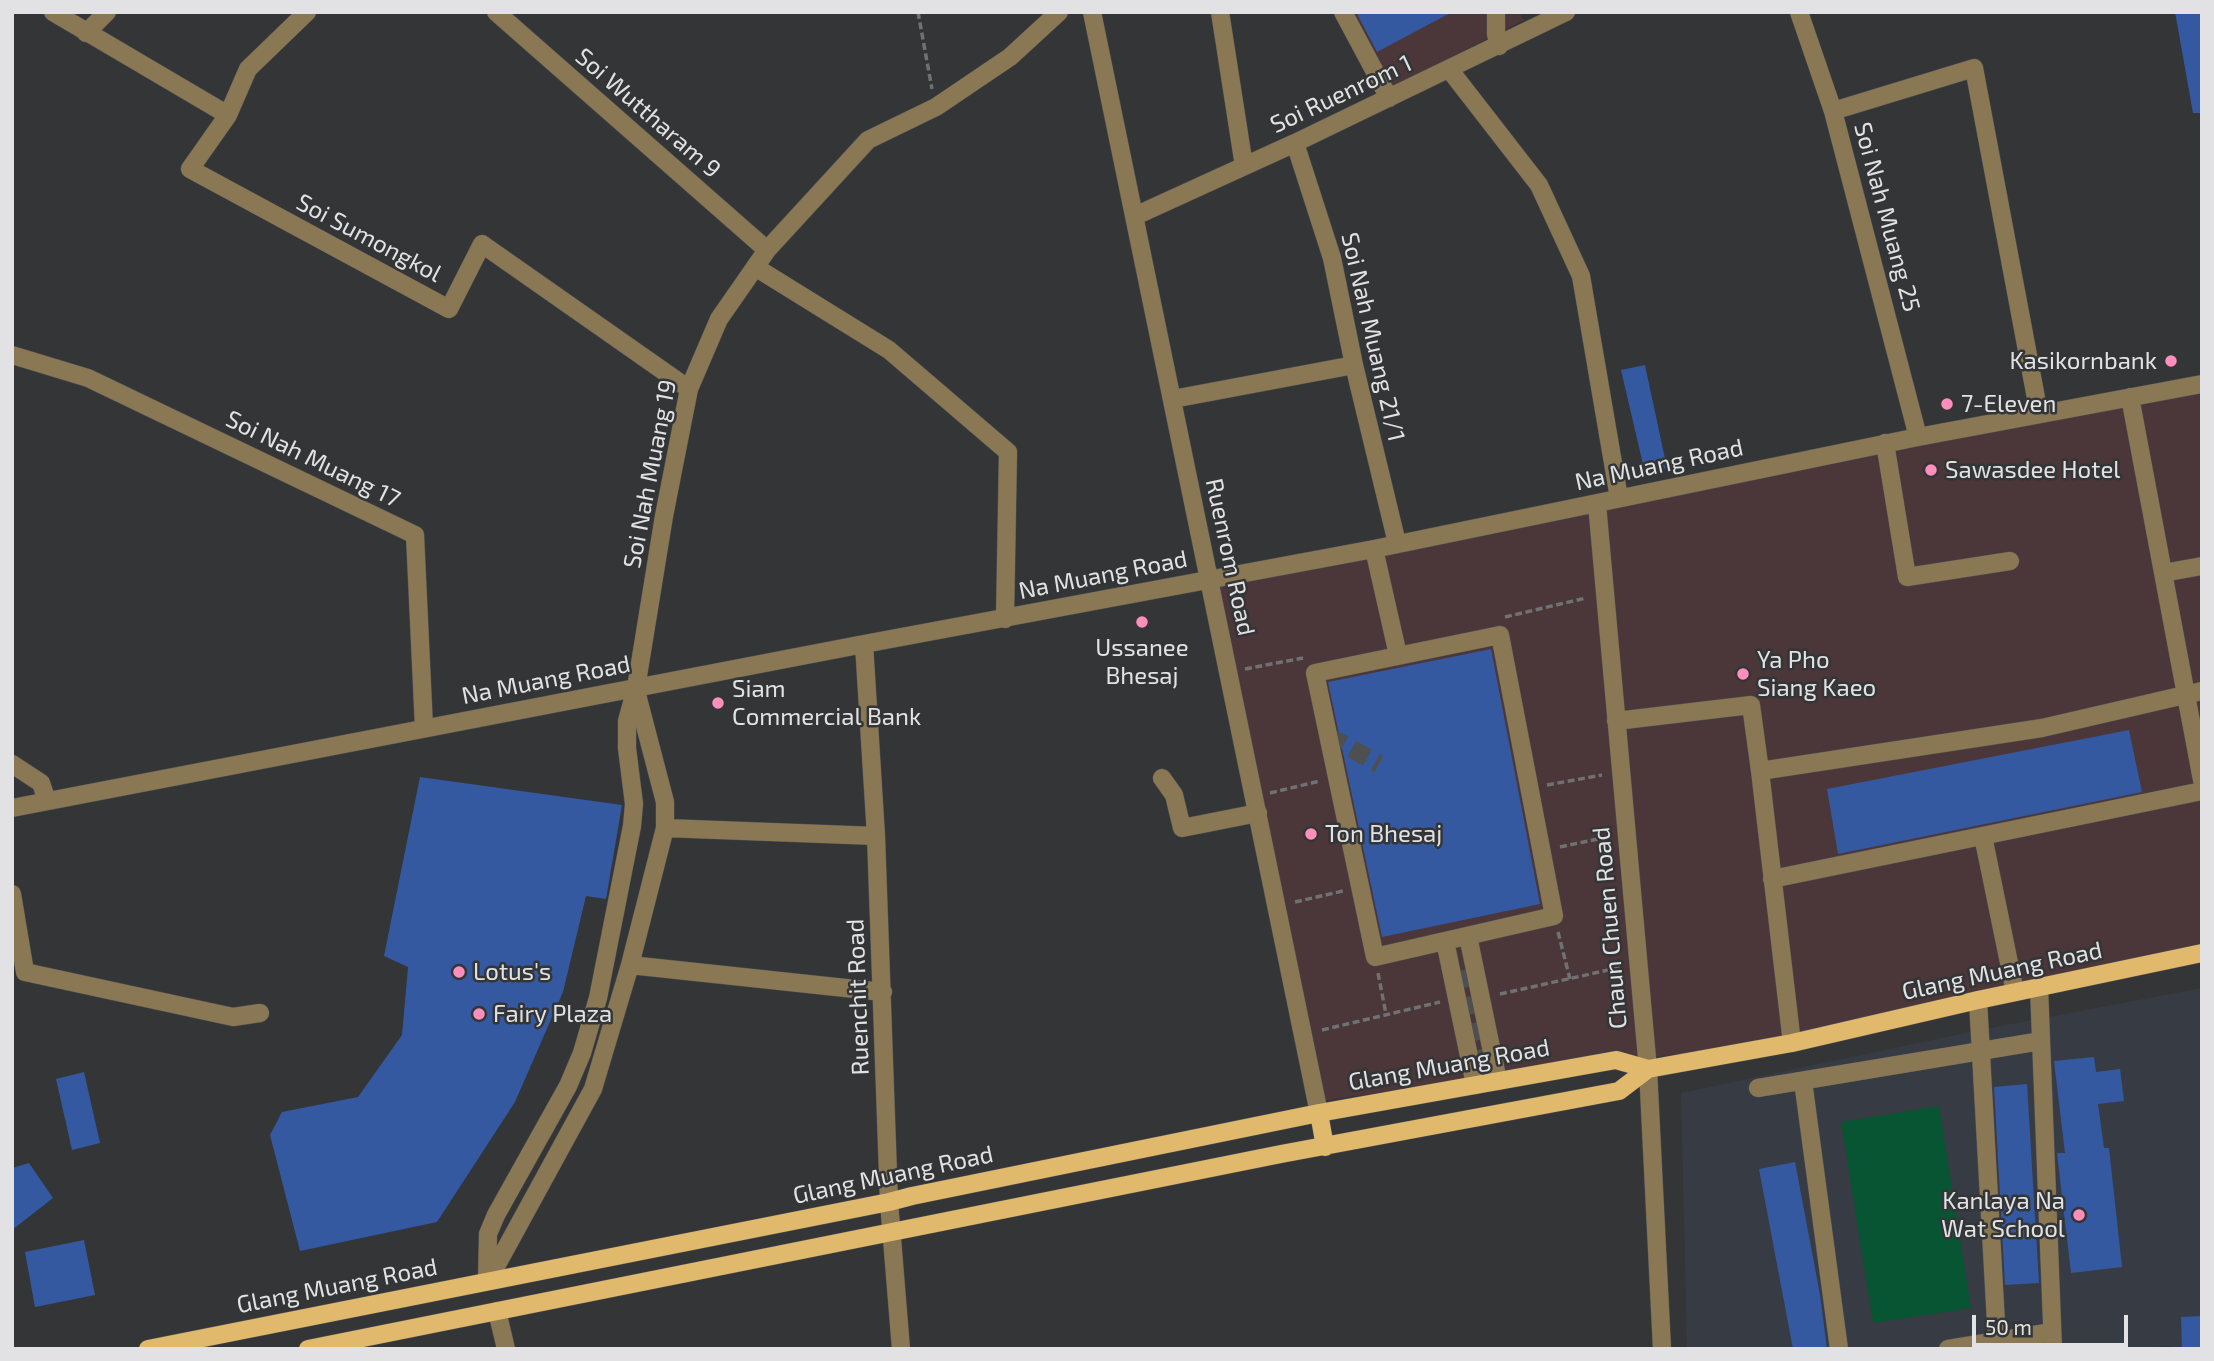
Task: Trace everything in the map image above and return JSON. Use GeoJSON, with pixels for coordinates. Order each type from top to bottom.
{"type":"FeatureCollection","features":[{"type":"Feature","properties":{"kind":"main road","name":"Glang Muang Road"},"geometry":{"type":"LineString","coordinates":[[151,1348],[889,1202],[1319,1113],[1616,1060],[1648,1069],[1792,1043],[1978,1000],[2202,953]]}},
{"type":"Feature","properties":{"kind":"main road","name":"Glang Muang Road"},"geometry":{"type":"LineString","coordinates":[[308,1349],[893,1231],[1619,1091],[1648,1069]]}},
{"type":"Feature","properties":{"kind":"main road"},"geometry":{"type":"LineString","coordinates":[[1319,1113],[1325,1147]]}},
{"type":"Feature","properties":{"kind":"main road"},"geometry":{"type":"LineString","coordinates":[[487,1281],[497,1311]]}},
{"type":"Feature","properties":{"kind":"street"},"geometry":{"type":"LineString","coordinates":[[53,12],[228,115]]}},
{"type":"Feature","properties":{"kind":"street"},"geometry":{"type":"LineString","coordinates":[[86,33],[107,12]]}},
{"type":"Feature","properties":{"kind":"street","name":"Soi Sumongkol"},"geometry":{"type":"LineString","coordinates":[[307,12],[248,69],[228,115],[190,169],[450,309],[482,244],[689,388]]}},
{"type":"Feature","properties":{"kind":"street","name":"Soi Wuttharam 9"},"geometry":{"type":"LineString","coordinates":[[496,12],[767,250]]}},
{"type":"Feature","properties":{"kind":"street","name":"Soi Nah Muang 19"},"geometry":{"type":"LineString","coordinates":[[487,1281],[488,1234],[568,1086],[582,1053],[598,998],[632,826],[634,804],[627,748],[628,721],[636,688],[664,516],[689,388],[719,319],[767,250],[868,140],[936,107],[1010,57],[1059,12]]}},
{"type":"Feature","properties":{"kind":"street","name":"Ruenrom Road"},"geometry":{"type":"LineString","coordinates":[[1092,12],[1319,1113]]}},
{"type":"Feature","properties":{"kind":"street"},"geometry":{"type":"LineString","coordinates":[[1220,12],[1244,166]]}},
{"type":"Feature","properties":{"kind":"street"},"geometry":{"type":"LineString","coordinates":[[1343,12],[1389,98]]}},
{"type":"Feature","properties":{"kind":"street"},"geometry":{"type":"LineString","coordinates":[[1496,12],[1499,46]]}},
{"type":"Feature","properties":{"kind":"street","name":"Soi Ruenrom 1"},"geometry":{"type":"LineString","coordinates":[[1135,216],[1295,143],[1566,12]]}},
{"type":"Feature","properties":{"kind":"street","name":"Soi Nah Muang 25"},"geometry":{"type":"LineString","coordinates":[[1799,12],[1832,111],[1919,437]]}},
{"type":"Feature","properties":{"kind":"street"},"geometry":{"type":"LineString","coordinates":[[1832,111],[1974,68],[2039,414]]}},
{"type":"Feature","properties":{"kind":"street"},"geometry":{"type":"LineString","coordinates":[[1449,69],[1539,185],[1581,276],[1619,498]]}},
{"type":"Feature","properties":{"kind":"street","name":"Soi Nah Muang 21/1"},"geometry":{"type":"LineString","coordinates":[[1295,143],[1332,258],[1354,365],[1397,543]]}},
{"type":"Feature","properties":{"kind":"street"},"geometry":{"type":"LineString","coordinates":[[755,267],[889,350],[1008,452],[1005,619]]}},
{"type":"Feature","properties":{"kind":"street","name":"Soi Nah Muang 17"},"geometry":{"type":"LineString","coordinates":[[12,355],[88,378],[415,535],[424,728]]}},
{"type":"Feature","properties":{"kind":"street"},"geometry":{"type":"LineString","coordinates":[[1173,399],[1354,365]]}},
{"type":"Feature","properties":{"kind":"street","name":"Na Muang Road"},"geometry":{"type":"LineString","coordinates":[[12,808],[1374,549],[1885,443],[2202,384]]}},
{"type":"Feature","properties":{"kind":"street"},"geometry":{"type":"LineString","coordinates":[[2130,397],[2163,573],[2194,692],[2202,780]]}},
{"type":"Feature","properties":{"kind":"street"},"geometry":{"type":"LineString","coordinates":[[1885,443],[1907,577],[2010,561]]}},
{"type":"Feature","properties":{"kind":"street","name":"Chaun Chuen Road"},"geometry":{"type":"LineString","coordinates":[[1597,504],[1648,1069],[1662,1349]]}},
{"type":"Feature","properties":{"kind":"street"},"geometry":{"type":"LineString","coordinates":[[1374,549],[1398,655]]}},
{"type":"Feature","properties":{"kind":"street"},"geometry":{"type":"LineString","coordinates":[[2163,573],[2202,566]]}},
{"type":"Feature","properties":{"kind":"street"},"geometry":{"type":"LineString","coordinates":[[1500,635],[1554,916],[1375,957],[1315,673],[1398,655],[1500,635]]}},
{"type":"Feature","properties":{"kind":"street","name":"Ruenchit Road"},"geometry":{"type":"LineString","coordinates":[[864,644],[883,992],[889,1202],[901,1349]]}},
{"type":"Feature","properties":{"kind":"street"},"geometry":{"type":"LineString","coordinates":[[487,1281],[593,1089],[630,965],[665,828],[665,802],[636,688]]}},
{"type":"Feature","properties":{"kind":"street"},"geometry":{"type":"LineString","coordinates":[[1760,771],[2042,728],[2194,692]]}},
{"type":"Feature","properties":{"kind":"street"},"geometry":{"type":"LineString","coordinates":[[1616,721],[1751,705],[1792,1043]]}},
{"type":"Feature","properties":{"kind":"street"},"geometry":{"type":"LineString","coordinates":[[12,764],[41,783],[47,801]]}},
{"type":"Feature","properties":{"kind":"street"},"geometry":{"type":"LineString","coordinates":[[1162,778],[1174,795],[1182,828],[1256,805]]}},
{"type":"Feature","properties":{"kind":"street"},"geometry":{"type":"LineString","coordinates":[[1772,879],[2202,791]]}},
{"type":"Feature","properties":{"kind":"street"},"geometry":{"type":"LineString","coordinates":[[665,828],[876,836]]}},
{"type":"Feature","properties":{"kind":"street"},"geometry":{"type":"LineString","coordinates":[[1983,836],[2015,992]]}},
{"type":"Feature","properties":{"kind":"street"},"geometry":{"type":"LineString","coordinates":[[12,894],[25,972],[233,1017],[260,1013]]}},
{"type":"Feature","properties":{"kind":"street"},"geometry":{"type":"LineString","coordinates":[[1468,936],[1498,1081]]}},
{"type":"Feature","properties":{"kind":"street"},"geometry":{"type":"LineString","coordinates":[[1445,941],[1475,1085]]}},
{"type":"Feature","properties":{"kind":"street"},"geometry":{"type":"LineString","coordinates":[[630,965],[883,992]]}},
{"type":"Feature","properties":{"kind":"street"},"geometry":{"type":"LineString","coordinates":[[1948,1349],[1997,1341],[2052,1340],[2039,987]]}},
{"type":"Feature","properties":{"kind":"street"},"geometry":{"type":"LineString","coordinates":[[1978,1000],[1997,1341]]}},
{"type":"Feature","properties":{"kind":"street"},"geometry":{"type":"LineString","coordinates":[[1758,1088],[2041,1041]]}},
{"type":"Feature","properties":{"kind":"street"},"geometry":{"type":"LineString","coordinates":[[1803,1081],[1839,1349]]}},
{"type":"Feature","properties":{"kind":"street"},"geometry":{"type":"LineString","coordinates":[[497,1311],[506,1349]]}},
{"type":"Feature","properties":{"kind":"path"},"geometry":{"type":"LineString","coordinates":[[918,12],[936,107]]}},
{"type":"Feature","properties":{"kind":"path"},"geometry":{"type":"LineString","coordinates":[[1500,635],[1497,619],[1605,593]]}},
{"type":"Feature","properties":{"kind":"path"},"geometry":{"type":"LineString","coordinates":[[1229,672],[1312,656],[1315,673]]}},
{"type":"Feature","properties":{"kind":"path"},"geometry":{"type":"LineString","coordinates":[[1528,789],[1621,771]]}},
{"type":"Feature","properties":{"kind":"path"},"geometry":{"type":"LineString","coordinates":[[1256,805],[1337,778]]}},
{"type":"Feature","properties":{"kind":"path"},"geometry":{"type":"LineString","coordinates":[[1540,851],[1626,833]]}},
{"type":"Feature","properties":{"kind":"path"},"geometry":{"type":"LineString","coordinates":[[1276,906],[1360,887]]}},
{"type":"Feature","properties":{"kind":"path"},"geometry":{"type":"LineString","coordinates":[[1554,916],[1570,979]]}},
{"type":"Feature","properties":{"kind":"path"},"geometry":{"type":"LineString","coordinates":[[1375,957],[1386,1014]]}},
{"type":"Feature","properties":{"kind":"path"},"geometry":{"type":"LineString","coordinates":[[1482,999],[1638,964]]}},
{"type":"Feature","properties":{"kind":"path"},"geometry":{"type":"LineString","coordinates":[[1303,1035],[1457,999]]}},
{"type":"Feature","properties":{"kind":"shaded area"},"geometry":{"type":"Polygon","coordinates":[[[1337,12],[1519,12],[1524,20],[1380,93],[1337,12]]]}},
{"type":"Feature","properties":{"kind":"shaded area"},"geometry":{"type":"Polygon","coordinates":[[[2202,384],[2202,953],[1792,1043],[1652,1057],[1641,1055],[1322,1101],[1209,580],[2202,384]]]}},
{"type":"Feature","properties":{"kind":"shaded area","name":"Kanlaya Na Wat School"},"geometry":{"type":"Polygon","coordinates":[[[2202,988],[2202,1349],[2171,1349],[2170,1346],[2129,1349],[1687,1349],[1681,1093],[1980,1030],[2202,988]]]}},
{"type":"Feature","properties":{"kind":"green space"},"geometry":{"type":"Polygon","coordinates":[[[1939,1106],[1971,1308],[1873,1323],[1841,1122],[1939,1106]]]}},
{"type":"Feature","properties":{"kind":"building"},"geometry":{"type":"Polygon","coordinates":[[[1356,12],[1452,12],[1377,52],[1356,12]]]}},
{"type":"Feature","properties":{"kind":"building"},"geometry":{"type":"Polygon","coordinates":[[[2175,12],[2202,12],[2202,113],[2193,113],[2175,12]]]}},
{"type":"Feature","properties":{"kind":"building"},"geometry":{"type":"Polygon","coordinates":[[[1645,365],[1667,468],[1645,473],[1621,370],[1645,365]]]}},
{"type":"Feature","properties":{"kind":"building"},"geometry":{"type":"Polygon","coordinates":[[[1491,649],[1540,904],[1382,937],[1328,682],[1491,649]]]}},
{"type":"Feature","properties":{"kind":"building"},"geometry":{"type":"Polygon","coordinates":[[[2129,730],[2142,792],[1838,854],[1827,789],[2129,730]]]}},
{"type":"Feature","properties":{"kind":"building","name":"Fairy Plaza"},"geometry":{"type":"Polygon","coordinates":[[[420,777],[622,805],[606,899],[586,896],[563,992],[515,1102],[437,1222],[300,1251],[270,1135],[282,1112],[358,1097],[402,1035],[408,967],[384,956],[420,777]]]}},
{"type":"Feature","properties":{"kind":"building"},"geometry":{"type":"Polygon","coordinates":[[[2094,1057],[2096,1072],[2120,1069],[2124,1101],[2098,1104],[2104,1148],[2109,1148],[2122,1267],[2071,1273],[2057,1153],[2065,1153],[2054,1061],[2094,1057]]]}},
{"type":"Feature","properties":{"kind":"building"},"geometry":{"type":"Polygon","coordinates":[[[84,1072],[100,1143],[72,1150],[56,1079],[84,1072]]]}},
{"type":"Feature","properties":{"kind":"building"},"geometry":{"type":"Polygon","coordinates":[[[2027,1084],[2039,1283],[2005,1285],[1994,1087],[2027,1084]]]}},
{"type":"Feature","properties":{"kind":"building"},"geometry":{"type":"Polygon","coordinates":[[[1795,1162],[1820,1295],[1827,1349],[1793,1349],[1759,1169],[1795,1162]]]}},
{"type":"Feature","properties":{"kind":"building"},"geometry":{"type":"Polygon","coordinates":[[[29,1163],[53,1198],[12,1230],[12,1168],[29,1163]]]}},
{"type":"Feature","properties":{"kind":"building"},"geometry":{"type":"Polygon","coordinates":[[[84,1240],[95,1295],[35,1307],[25,1252],[84,1240]]]}},
{"type":"Feature","properties":{"kind":"building"},"geometry":{"type":"Polygon","coordinates":[[[2202,1316],[2202,1349],[2182,1349],[2181,1317],[2202,1316]]]}},
{"type":"Feature","properties":{"kind":"tunnel"},"geometry":{"type":"LineString","coordinates":[[1328,736],[1379,764]]}},
{"type":"Feature","properties":{"kind":"tunnel"},"geometry":{"type":"LineString","coordinates":[[1463,970],[1486,1083]]}},
{"type":"Feature","properties":{"kind":"place","name":"Kasikornbank"},"geometry":{"type":"Point","coordinates":[2171,361]}},
{"type":"Feature","properties":{"kind":"place","name":"7-Eleven"},"geometry":{"type":"Point","coordinates":[1947,404]}},
{"type":"Feature","properties":{"kind":"place","name":"Sawasdee Hotel"},"geometry":{"type":"Point","coordinates":[1931,470]}},
{"type":"Feature","properties":{"kind":"place","name":"Ussanee Bhesaj"},"geometry":{"type":"Point","coordinates":[1142,622]}},
{"type":"Feature","properties":{"kind":"place","name":"Ya Pho Siang Kaeo"},"geometry":{"type":"Point","coordinates":[1743,674]}},
{"type":"Feature","properties":{"kind":"place","name":"Siam Commercial Bank"},"geometry":{"type":"Point","coordinates":[718,703]}},
{"type":"Feature","properties":{"kind":"place","name":"Ton Bhesaj"},"geometry":{"type":"Point","coordinates":[1311,834]}},
{"type":"Feature","properties":{"kind":"place","name":"Lotus's"},"geometry":{"type":"Point","coordinates":[459,972]}},
{"type":"Feature","properties":{"kind":"place","name":"Fairy Plaza"},"geometry":{"type":"Point","coordinates":[479,1014]}},
{"type":"Feature","properties":{"kind":"place","name":"Kanlaya Na Wat School"},"geometry":{"type":"Point","coordinates":[2079,1215]}}]}
